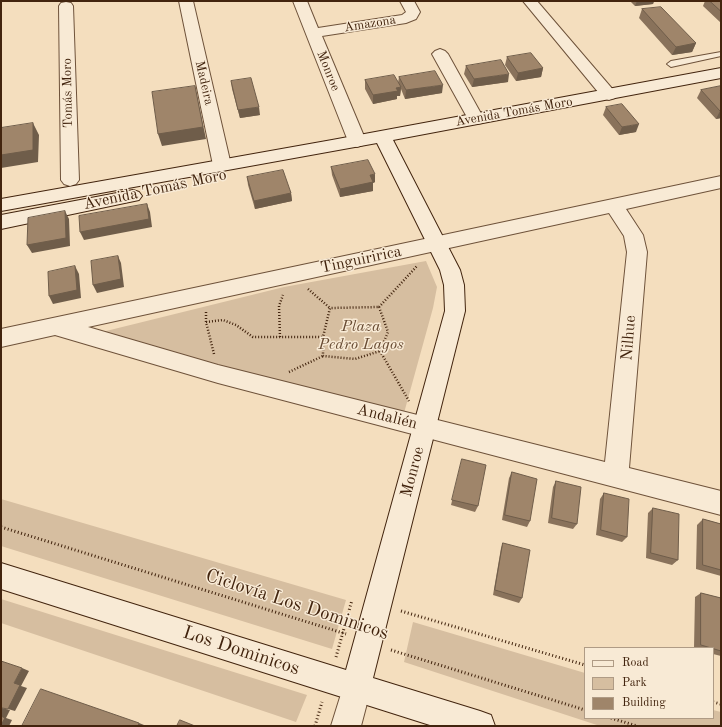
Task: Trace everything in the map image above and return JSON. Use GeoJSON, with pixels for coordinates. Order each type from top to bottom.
{"type":"FeatureCollection","features":[{"type":"Feature","properties":{"kind":"street","name":"Madeira"},"geometry":{"type":"LineString","coordinates":[[186,1],[221,162]]}},
{"type":"Feature","properties":{"kind":"street","name":"Monroe"},"geometry":{"type":"LineString","coordinates":[[300,1],[357,141]]}},
{"type":"Feature","properties":{"kind":"street","name":"Amazona"},"geometry":{"type":"LineString","coordinates":[[313,33],[406,19],[411,16],[413,12],[407,1]]}},
{"type":"Feature","properties":{"kind":"street"},"geometry":{"type":"LineString","coordinates":[[530,1],[609,95]]}},
{"type":"Feature","properties":{"kind":"street","name":"Tomás Moro"},"geometry":{"type":"LineString","coordinates":[[66,6],[70,180]]}},
{"type":"Feature","properties":{"kind":"street"},"geometry":{"type":"LineString","coordinates":[[440,54],[476,119]]}},
{"type":"Feature","properties":{"kind":"street","name":"Avenida Tomás Moro"},"geometry":{"type":"LineString","coordinates":[[1,205],[221,162],[308,150],[721,73]]}},
{"type":"Feature","properties":{"kind":"street","name":"Monroe"},"geometry":{"type":"LineString","coordinates":[[346,726],[455,311],[456,298],[452,278],[444,257],[382,136]]}},
{"type":"Feature","properties":{"kind":"street","name":"Avenida Tomás Moro"},"geometry":{"type":"LineString","coordinates":[[1,222],[175,188],[250,170],[308,150]]}},
{"type":"Feature","properties":{"kind":"street","name":"Avenida Tomás Moro"},"geometry":{"type":"LineString","coordinates":[[1,192],[143,168],[221,162]]}},
{"type":"Feature","properties":{"kind":"street","name":"Tinguiririca"},"geometry":{"type":"LineString","coordinates":[[1,338],[721,182]]}},
{"type":"Feature","properties":{"kind":"street","name":"Nilhue"},"geometry":{"type":"LineString","coordinates":[[614,206],[633,235],[637,252],[616,476]]}},
{"type":"Feature","properties":{"kind":"street","name":"Andalién"},"geometry":{"type":"LineString","coordinates":[[54,326],[218,374],[721,503]]}},
{"type":"Feature","properties":{"kind":"street","name":"Los Dominicos"},"geometry":{"type":"LineString","coordinates":[[1,576],[480,726]]}},
{"type":"Feature","properties":{"kind":"lane"},"geometry":{"type":"LineString","coordinates":[[672,64],[721,54]]}},
{"type":"Feature","properties":{"kind":"path"},"geometry":{"type":"LineString","coordinates":[[280,337],[279,306],[291,275],[330,308],[379,307],[419,264]]}},
{"type":"Feature","properties":{"kind":"path"},"geometry":{"type":"LineString","coordinates":[[206,294],[206,322],[218,374]]}},
{"type":"Feature","properties":{"kind":"path"},"geometry":{"type":"LineString","coordinates":[[266,386],[294,369],[323,356],[355,359],[380,351],[388,332],[379,307]]}},
{"type":"Feature","properties":{"kind":"path"},"geometry":{"type":"LineString","coordinates":[[323,356],[323,337],[330,308]]}},
{"type":"Feature","properties":{"kind":"path"},"geometry":{"type":"LineString","coordinates":[[206,322],[223,320],[236,325],[252,337],[323,337]]}},
{"type":"Feature","properties":{"kind":"path"},"geometry":{"type":"LineString","coordinates":[[380,351],[410,403]]}},
{"type":"Feature","properties":{"kind":"path","name":"Ciclovía Los Dominicos"},"geometry":{"type":"LineString","coordinates":[[1,528],[335,630],[368,643],[584,710]]}},
{"type":"Feature","properties":{"kind":"path"},"geometry":{"type":"LineString","coordinates":[[400,611],[584,665]]}},
{"type":"Feature","properties":{"kind":"path"},"geometry":{"type":"LineString","coordinates":[[614,719],[637,726]]}},
{"type":"Feature","properties":{"kind":"green space","name":"Plaza Pedro Lagos"},"geometry":{"type":"Polygon","coordinates":[[[426,261],[437,287],[433,308],[404,413],[98,333],[284,287],[426,261]]]}},
{"type":"Feature","properties":{"kind":"green space"},"geometry":{"type":"Polygon","coordinates":[[[1,499],[346,600],[332,649],[1,546],[1,499]]]}},
{"type":"Feature","properties":{"kind":"green space"},"geometry":{"type":"Polygon","coordinates":[[[1,599],[307,695],[296,722],[1,623],[1,599]]]}},
{"type":"Feature","properties":{"kind":"green space"},"geometry":{"type":"Polygon","coordinates":[[[413,622],[584,673],[584,719],[714,719],[714,710],[721,712],[721,726],[600,726],[404,662],[413,622]]]}},
{"type":"Feature","properties":{"kind":"building"},"geometry":{"type":"Polygon","coordinates":[[[710,1],[721,1],[721,11],[710,1]]]}},
{"type":"Feature","properties":{"kind":"building"},"geometry":{"type":"Polygon","coordinates":[[[661,7],[696,43],[676,47],[642,9],[661,7]]]}},
{"type":"Feature","properties":{"kind":"building"},"geometry":{"type":"Polygon","coordinates":[[[531,53],[543,68],[518,73],[507,57],[531,53]]]}},
{"type":"Feature","properties":{"kind":"building"},"geometry":{"type":"Polygon","coordinates":[[[501,60],[509,74],[474,79],[466,66],[501,60]]]}},
{"type":"Feature","properties":{"kind":"building"},"geometry":{"type":"Polygon","coordinates":[[[435,71],[443,85],[406,90],[399,77],[435,71]]]}},
{"type":"Feature","properties":{"kind":"building"},"geometry":{"type":"Polygon","coordinates":[[[394,75],[401,87],[396,88],[398,91],[373,95],[365,80],[394,75]]]}},
{"type":"Feature","properties":{"kind":"building"},"geometry":{"type":"Polygon","coordinates":[[[251,78],[259,107],[238,110],[231,81],[251,78]]]}},
{"type":"Feature","properties":{"kind":"building"},"geometry":{"type":"Polygon","coordinates":[[[195,86],[203,127],[158,134],[152,92],[195,86]]]}},
{"type":"Feature","properties":{"kind":"building"},"geometry":{"type":"Polygon","coordinates":[[[721,86],[721,111],[720,111],[701,90],[721,86]]]}},
{"type":"Feature","properties":{"kind":"building"},"geometry":{"type":"Polygon","coordinates":[[[622,104],[639,124],[622,127],[606,107],[622,104]]]}},
{"type":"Feature","properties":{"kind":"building"},"geometry":{"type":"Polygon","coordinates":[[[33,123],[33,150],[1,155],[1,128],[33,123]]]}},
{"type":"Feature","properties":{"kind":"building"},"geometry":{"type":"Polygon","coordinates":[[[368,160],[375,174],[370,175],[373,182],[340,189],[331,167],[368,160]]]}},
{"type":"Feature","properties":{"kind":"building"},"geometry":{"type":"Polygon","coordinates":[[[283,170],[291,193],[254,201],[247,177],[283,170]]]}},
{"type":"Feature","properties":{"kind":"building"},"geometry":{"type":"Polygon","coordinates":[[[147,204],[149,219],[80,232],[79,216],[147,204]]]}},
{"type":"Feature","properties":{"kind":"building"},"geometry":{"type":"Polygon","coordinates":[[[65,211],[66,238],[27,245],[28,218],[65,211]]]}},
{"type":"Feature","properties":{"kind":"building"},"geometry":{"type":"Polygon","coordinates":[[[118,256],[121,279],[93,285],[91,261],[118,256]]]}},
{"type":"Feature","properties":{"kind":"building"},"geometry":{"type":"Polygon","coordinates":[[[75,266],[77,290],[49,296],[48,272],[75,266]]]}},
{"type":"Feature","properties":{"kind":"building"},"geometry":{"type":"Polygon","coordinates":[[[462,459],[486,465],[478,506],[452,500],[462,459]]]}},
{"type":"Feature","properties":{"kind":"building"},"geometry":{"type":"Polygon","coordinates":[[[512,472],[537,479],[530,521],[505,515],[512,472]]]}},
{"type":"Feature","properties":{"kind":"building"},"geometry":{"type":"Polygon","coordinates":[[[556,481],[581,487],[577,524],[552,518],[556,481]]]}},
{"type":"Feature","properties":{"kind":"building"},"geometry":{"type":"Polygon","coordinates":[[[604,493],[629,499],[627,537],[601,530],[604,493]]]}},
{"type":"Feature","properties":{"kind":"building"},"geometry":{"type":"Polygon","coordinates":[[[653,508],[679,514],[678,560],[651,553],[653,508]]]}},
{"type":"Feature","properties":{"kind":"building"},"geometry":{"type":"Polygon","coordinates":[[[703,519],[721,524],[721,570],[703,565],[703,519]]]}},
{"type":"Feature","properties":{"kind":"building"},"geometry":{"type":"Polygon","coordinates":[[[503,543],[530,550],[522,598],[495,590],[503,543]]]}},
{"type":"Feature","properties":{"kind":"building"},"geometry":{"type":"Polygon","coordinates":[[[701,593],[721,598],[721,651],[714,649],[714,647],[701,645],[701,593]]]}},
{"type":"Feature","properties":{"kind":"building"},"geometry":{"type":"Polygon","coordinates":[[[1,661],[22,668],[14,683],[20,685],[8,709],[2,708],[1,710],[1,661]]]}},
{"type":"Feature","properties":{"kind":"building"},"geometry":{"type":"Polygon","coordinates":[[[41,689],[139,723],[138,726],[22,726],[41,689]]]}},
{"type":"Feature","properties":{"kind":"building"},"geometry":{"type":"Polygon","coordinates":[[[1,716],[5,718],[1,725],[1,716]]]}},
{"type":"Feature","properties":{"kind":"building"},"geometry":{"type":"Polygon","coordinates":[[[180,720],[195,726],[177,726],[180,720]]]}}]}
